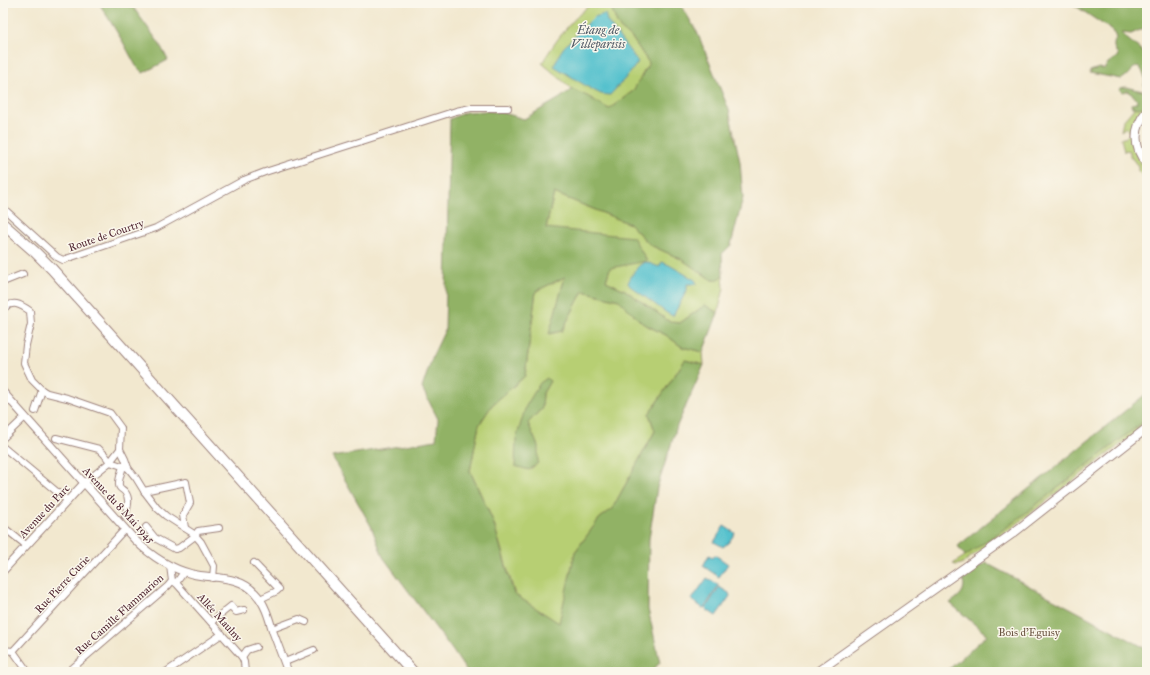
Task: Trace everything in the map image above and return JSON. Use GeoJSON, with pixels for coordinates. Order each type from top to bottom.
{"type":"FeatureCollection","features":[{"type":"Feature","properties":{"kind":"highway"},"geometry":{"type":"LineString","coordinates":[[3,219],[6,229],[19,245],[47,274],[404,672]]}},
{"type":"Feature","properties":{"kind":"highway"},"geometry":{"type":"LineString","coordinates":[[6,229],[35,252],[52,269],[413,672]]}},
{"type":"Feature","properties":{"kind":"main road"},"geometry":{"type":"LineString","coordinates":[[1147,111],[1140,122],[1136,137],[1140,154],[1147,164]]}},
{"type":"Feature","properties":{"kind":"main road"},"geometry":{"type":"LineString","coordinates":[[817,672],[1012,534],[1147,428]]}},
{"type":"Feature","properties":{"kind":"street","name":"Route de Courtry"},"geometry":{"type":"LineString","coordinates":[[3,208],[57,257],[64,260],[156,228],[244,180],[282,166],[456,111],[471,108],[508,108]]}},
{"type":"Feature","properties":{"kind":"street"},"geometry":{"type":"LineString","coordinates":[[3,282],[23,274]]}},
{"type":"Feature","properties":{"kind":"street"},"geometry":{"type":"LineString","coordinates":[[3,309],[8,305],[19,304],[30,311],[31,324],[26,345],[24,363],[32,380],[42,390],[110,413],[121,428],[120,449],[125,458],[126,467],[119,484],[120,487],[126,492],[129,499],[125,516]]}},
{"type":"Feature","properties":{"kind":"street"},"geometry":{"type":"LineString","coordinates":[[35,412],[42,390]]}},
{"type":"Feature","properties":{"kind":"street","name":"Avenue du 8 Mai 1945"},"geometry":{"type":"LineString","coordinates":[[3,392],[149,554],[184,572],[213,578],[235,580],[243,583],[255,593],[264,606],[288,672]]}},
{"type":"Feature","properties":{"kind":"street"},"geometry":{"type":"LineString","coordinates":[[3,438],[25,417]]}},
{"type":"Feature","properties":{"kind":"street"},"geometry":{"type":"LineString","coordinates":[[56,438],[99,450],[110,462],[126,467],[136,478],[157,508],[201,542],[214,566],[213,578]]}},
{"type":"Feature","properties":{"kind":"street"},"geometry":{"type":"LineString","coordinates":[[3,447],[68,501]]}},
{"type":"Feature","properties":{"kind":"street"},"geometry":{"type":"LineString","coordinates":[[84,483],[110,462],[120,449]]}},
{"type":"Feature","properties":{"kind":"street"},"geometry":{"type":"LineString","coordinates":[[144,490],[186,482],[190,503],[183,515],[184,528]]}},
{"type":"Feature","properties":{"kind":"street","name":"Avenue du Parc"},"geometry":{"type":"LineString","coordinates":[[3,571],[84,483]]}},
{"type":"Feature","properties":{"kind":"street"},"geometry":{"type":"LineString","coordinates":[[3,527],[26,546]]}},
{"type":"Feature","properties":{"kind":"street"},"geometry":{"type":"LineString","coordinates":[[146,527],[155,538],[175,548],[179,548],[195,536],[198,531],[219,528]]}},
{"type":"Feature","properties":{"kind":"street","name":"Rue Pierre Curie"},"geometry":{"type":"LineString","coordinates":[[13,651],[125,529]]}},
{"type":"Feature","properties":{"kind":"street"},"geometry":{"type":"LineString","coordinates":[[254,563],[279,589],[260,599]]}},
{"type":"Feature","properties":{"kind":"street","name":"Rue Camille Flammarion"},"geometry":{"type":"LineString","coordinates":[[68,672],[174,582],[170,566]]}},
{"type":"Feature","properties":{"kind":"street"},"geometry":{"type":"LineString","coordinates":[[174,582],[184,572]]}},
{"type":"Feature","properties":{"kind":"street","name":"Allée Maulny"},"geometry":{"type":"LineString","coordinates":[[174,582],[242,657],[245,672]]}},
{"type":"Feature","properties":{"kind":"street"},"geometry":{"type":"LineString","coordinates":[[211,622],[231,606],[236,612],[244,610]]}},
{"type":"Feature","properties":{"kind":"street"},"geometry":{"type":"LineString","coordinates":[[272,629],[299,619],[306,622]]}},
{"type":"Feature","properties":{"kind":"street"},"geometry":{"type":"LineString","coordinates":[[166,672],[222,634]]}},
{"type":"Feature","properties":{"kind":"street"},"geometry":{"type":"LineString","coordinates":[[242,657],[247,650],[256,647]]}},
{"type":"Feature","properties":{"kind":"street"},"geometry":{"type":"LineString","coordinates":[[3,650],[13,651],[28,672]]}},
{"type":"Feature","properties":{"kind":"street"},"geometry":{"type":"LineString","coordinates":[[285,662],[314,650]]}},
{"type":"Feature","properties":{"kind":"green space"},"geometry":{"type":"Polygon","coordinates":[[[99,3],[130,3],[159,43],[168,60],[143,73],[136,66],[99,3]]]}},
{"type":"Feature","properties":{"kind":"green space"},"geometry":{"type":"Polygon","coordinates":[[[592,3],[612,3],[612,10],[618,26],[632,38],[649,63],[633,91],[609,109],[572,89],[542,63],[564,31],[577,16],[592,3]]]}},
{"type":"Feature","properties":{"kind":"green space"},"geometry":{"type":"Polygon","coordinates":[[[612,3],[680,3],[697,32],[729,110],[740,162],[743,198],[731,245],[722,254],[723,276],[717,280],[712,280],[681,259],[650,245],[630,224],[554,193],[546,228],[633,237],[647,261],[610,268],[606,281],[625,290],[670,322],[680,323],[705,305],[718,313],[703,352],[682,347],[666,335],[642,323],[619,300],[583,291],[562,331],[549,334],[565,277],[536,291],[525,376],[492,405],[479,425],[470,471],[493,521],[514,594],[559,623],[575,552],[599,519],[612,509],[655,431],[649,414],[685,360],[704,365],[677,426],[657,488],[649,539],[648,609],[660,663],[650,672],[467,672],[383,557],[371,526],[332,457],[436,440],[438,419],[422,388],[433,355],[445,330],[450,119],[466,112],[486,111],[504,113],[524,119],[560,98],[572,89],[609,109],[633,91],[649,63],[632,38],[618,26],[612,10],[612,3]]]}},
{"type":"Feature","properties":{"kind":"green space"},"geometry":{"type":"Polygon","coordinates":[[[1071,3],[1147,3],[1147,27],[1131,34],[1122,33],[1147,55],[1147,87],[1144,85],[1144,75],[1138,66],[1121,79],[1090,73],[1090,71],[1099,68],[1105,68],[1108,63],[1117,57],[1118,54],[1114,46],[1116,38],[1113,31],[1071,3]]]}},
{"type":"Feature","properties":{"kind":"green space"},"geometry":{"type":"Polygon","coordinates":[[[1125,87],[1147,92],[1147,106],[1140,108],[1132,107],[1131,104],[1136,103],[1137,100],[1127,91],[1123,92],[1119,89],[1125,87]]]}},
{"type":"Feature","properties":{"kind":"green space"},"geometry":{"type":"Polygon","coordinates":[[[1147,106],[1139,115],[1133,141],[1136,155],[1147,170],[1147,180],[1138,171],[1138,166],[1130,156],[1130,151],[1125,150],[1124,152],[1121,138],[1125,138],[1130,133],[1126,127],[1121,131],[1123,121],[1135,107],[1147,106]]]}},
{"type":"Feature","properties":{"kind":"green space"},"geometry":{"type":"Polygon","coordinates":[[[554,193],[630,224],[650,245],[681,259],[712,280],[717,280],[723,276],[724,288],[718,313],[705,305],[680,323],[670,322],[625,290],[606,281],[610,268],[546,228],[554,193]]]}},
{"type":"Feature","properties":{"kind":"green space"},"geometry":{"type":"Polygon","coordinates":[[[565,277],[550,333],[562,331],[583,291],[619,300],[642,323],[666,335],[682,347],[703,352],[704,365],[685,360],[649,414],[655,431],[612,509],[599,519],[575,552],[560,624],[515,595],[493,521],[470,471],[479,425],[492,405],[525,376],[536,291],[565,277]],[[547,378],[528,423],[542,408],[543,393],[550,381],[547,378]]]}},
{"type":"Feature","properties":{"kind":"green space"},"geometry":{"type":"Polygon","coordinates":[[[547,378],[550,381],[543,393],[542,408],[528,423],[538,446],[538,463],[529,470],[515,466],[516,439],[526,406],[540,383],[547,378]]]}},
{"type":"Feature","properties":{"kind":"green space"},"geometry":{"type":"Polygon","coordinates":[[[1147,393],[1147,419],[1010,525],[965,556],[958,546],[1147,393]]]}},
{"type":"Feature","properties":{"kind":"green space"},"geometry":{"type":"Polygon","coordinates":[[[1147,419],[1147,424],[1009,530],[961,564],[953,564],[1010,525],[1147,419]]]}},
{"type":"Feature","properties":{"kind":"green space","name":"Bois d'Eguisy"},"geometry":{"type":"Polygon","coordinates":[[[986,563],[1147,649],[1147,672],[946,672],[987,635],[950,603],[962,592],[964,585],[962,576],[986,563]]]}},
{"type":"Feature","properties":{"kind":"water","name":"Étang de Villeparisis"},"geometry":{"type":"Polygon","coordinates":[[[605,14],[607,21],[638,62],[610,95],[601,94],[591,89],[554,66],[564,47],[594,17],[605,14]]]}},
{"type":"Feature","properties":{"kind":"water"},"geometry":{"type":"Polygon","coordinates":[[[646,262],[659,267],[662,262],[669,265],[695,280],[697,284],[687,284],[687,290],[673,316],[630,286],[628,283],[637,267],[646,262]]]}},
{"type":"Feature","properties":{"kind":"water"},"geometry":{"type":"Polygon","coordinates":[[[724,526],[735,533],[729,542],[723,547],[714,542],[724,526]]]}},
{"type":"Feature","properties":{"kind":"water"},"geometry":{"type":"Polygon","coordinates":[[[709,555],[712,557],[715,555],[728,564],[719,577],[703,566],[709,555]]]}},
{"type":"Feature","properties":{"kind":"water"},"geometry":{"type":"Polygon","coordinates":[[[707,578],[718,586],[703,608],[692,599],[707,578]]]}},
{"type":"Feature","properties":{"kind":"water"},"geometry":{"type":"Polygon","coordinates":[[[719,587],[729,593],[730,596],[716,616],[706,608],[719,587]]]}}]}
